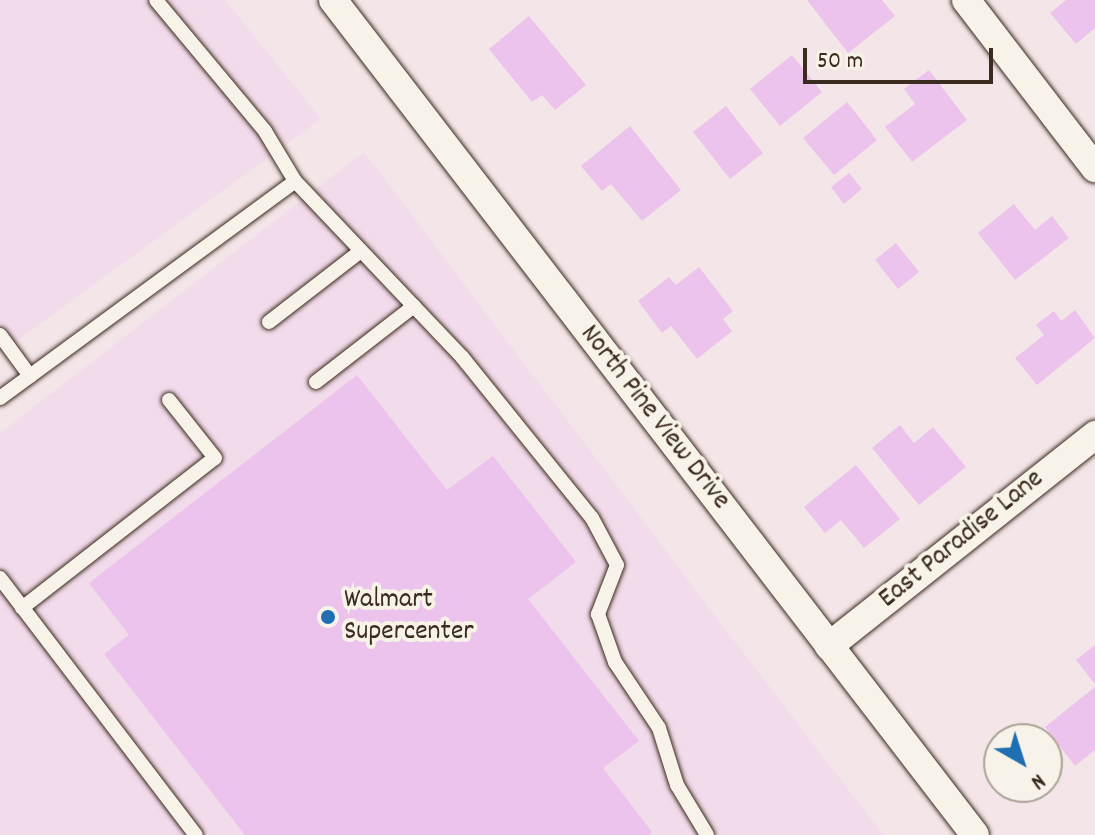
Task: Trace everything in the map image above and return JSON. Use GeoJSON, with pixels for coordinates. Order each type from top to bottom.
{"type":"FeatureCollection","features":[{"type":"Feature","properties":{"kind":"street","name":"North Pine View Drive"},"geometry":{"type":"LineString","coordinates":[[333,0],[975,835]]}},
{"type":"Feature","properties":{"kind":"street"},"geometry":{"type":"LineString","coordinates":[[966,0],[1095,168]]}},
{"type":"Feature","properties":{"kind":"street","name":"East Paradise Lane"},"geometry":{"type":"LineString","coordinates":[[829,646],[1095,435]]}},
{"type":"Feature","properties":{"kind":"lane"},"geometry":{"type":"LineString","coordinates":[[156,0],[265,131],[295,181],[462,357],[592,518],[617,565],[598,614],[615,662],[659,728],[677,785],[707,835]]}},
{"type":"Feature","properties":{"kind":"lane"},"geometry":{"type":"LineString","coordinates":[[0,398],[295,181]]}},
{"type":"Feature","properties":{"kind":"lane"},"geometry":{"type":"LineString","coordinates":[[269,322],[361,251]]}},
{"type":"Feature","properties":{"kind":"lane"},"geometry":{"type":"LineString","coordinates":[[316,382],[414,306]]}},
{"type":"Feature","properties":{"kind":"lane"},"geometry":{"type":"LineString","coordinates":[[0,335],[30,376]]}},
{"type":"Feature","properties":{"kind":"lane"},"geometry":{"type":"LineString","coordinates":[[22,608],[215,458],[169,400]]}},
{"type":"Feature","properties":{"kind":"lane"},"geometry":{"type":"LineString","coordinates":[[0,578],[196,835]]}},
{"type":"Feature","properties":{"kind":"shaded area"},"geometry":{"type":"Polygon","coordinates":[[[0,0],[225,0],[321,119],[0,353],[0,0]]]}},
{"type":"Feature","properties":{"kind":"shaded area"},"geometry":{"type":"Polygon","coordinates":[[[364,152],[883,835],[0,835],[0,433],[364,152]]]}},
{"type":"Feature","properties":{"kind":"building"},"geometry":{"type":"Polygon","coordinates":[[[807,0],[882,0],[895,16],[848,53],[807,0]]]}},
{"type":"Feature","properties":{"kind":"building"},"geometry":{"type":"Polygon","coordinates":[[[1066,0],[1095,0],[1095,28],[1076,44],[1050,13],[1066,0]]]}},
{"type":"Feature","properties":{"kind":"building"},"geometry":{"type":"Polygon","coordinates":[[[529,16],[586,85],[555,110],[542,95],[532,102],[489,49],[529,16]]]}},
{"type":"Feature","properties":{"kind":"building"},"geometry":{"type":"Polygon","coordinates":[[[792,55],[822,92],[780,126],[750,89],[792,55]]]}},
{"type":"Feature","properties":{"kind":"building"},"geometry":{"type":"Polygon","coordinates":[[[929,70],[967,120],[912,162],[885,127],[915,104],[904,89],[929,70]]]}},
{"type":"Feature","properties":{"kind":"building"},"geometry":{"type":"Polygon","coordinates":[[[847,102],[877,140],[834,175],[803,138],[847,102]]]}},
{"type":"Feature","properties":{"kind":"building"},"geometry":{"type":"Polygon","coordinates":[[[726,106],[763,153],[730,179],[693,132],[726,106]]]}},
{"type":"Feature","properties":{"kind":"building"},"geometry":{"type":"Polygon","coordinates":[[[630,126],[681,190],[642,221],[611,184],[602,191],[581,166],[630,126]]]}},
{"type":"Feature","properties":{"kind":"building"},"geometry":{"type":"Polygon","coordinates":[[[849,173],[862,189],[844,204],[831,187],[849,173]]]}},
{"type":"Feature","properties":{"kind":"building"},"geometry":{"type":"Polygon","coordinates":[[[1014,204],[1035,230],[1052,216],[1069,238],[1015,280],[978,233],[1014,204]]]}},
{"type":"Feature","properties":{"kind":"building"},"geometry":{"type":"Polygon","coordinates":[[[896,243],[919,272],[898,289],[875,260],[896,243]]]}},
{"type":"Feature","properties":{"kind":"building"},"geometry":{"type":"Polygon","coordinates":[[[699,267],[733,311],[723,319],[732,331],[697,359],[671,326],[662,333],[638,301],[669,277],[676,285],[699,267]]]}},
{"type":"Feature","properties":{"kind":"building"},"geometry":{"type":"Polygon","coordinates":[[[1075,310],[1095,338],[1037,385],[1015,358],[1044,335],[1036,325],[1054,311],[1061,321],[1075,310]]]}},
{"type":"Feature","properties":{"kind":"building","name":"Walmart Supercenter"},"geometry":{"type":"Polygon","coordinates":[[[357,375],[447,490],[493,456],[576,562],[528,599],[639,741],[603,768],[652,832],[649,835],[245,835],[104,654],[129,635],[89,583],[357,375]]]}},
{"type":"Feature","properties":{"kind":"building"},"geometry":{"type":"Polygon","coordinates":[[[900,425],[914,443],[933,427],[966,467],[919,505],[872,448],[900,425]]]}},
{"type":"Feature","properties":{"kind":"building"},"geometry":{"type":"Polygon","coordinates":[[[856,465],[900,519],[864,548],[841,520],[825,533],[804,507],[856,465]]]}},
{"type":"Feature","properties":{"kind":"building"},"geometry":{"type":"Polygon","coordinates":[[[1095,645],[1095,684],[1076,660],[1095,645]]]}},
{"type":"Feature","properties":{"kind":"building"},"geometry":{"type":"Polygon","coordinates":[[[1095,687],[1095,750],[1075,766],[1063,750],[1063,723],[1050,723],[1095,687]]]}},
{"type":"Feature","properties":{"kind":"place","name":"Walmart Supercenter"},"geometry":{"type":"Point","coordinates":[328,617]}}]}
